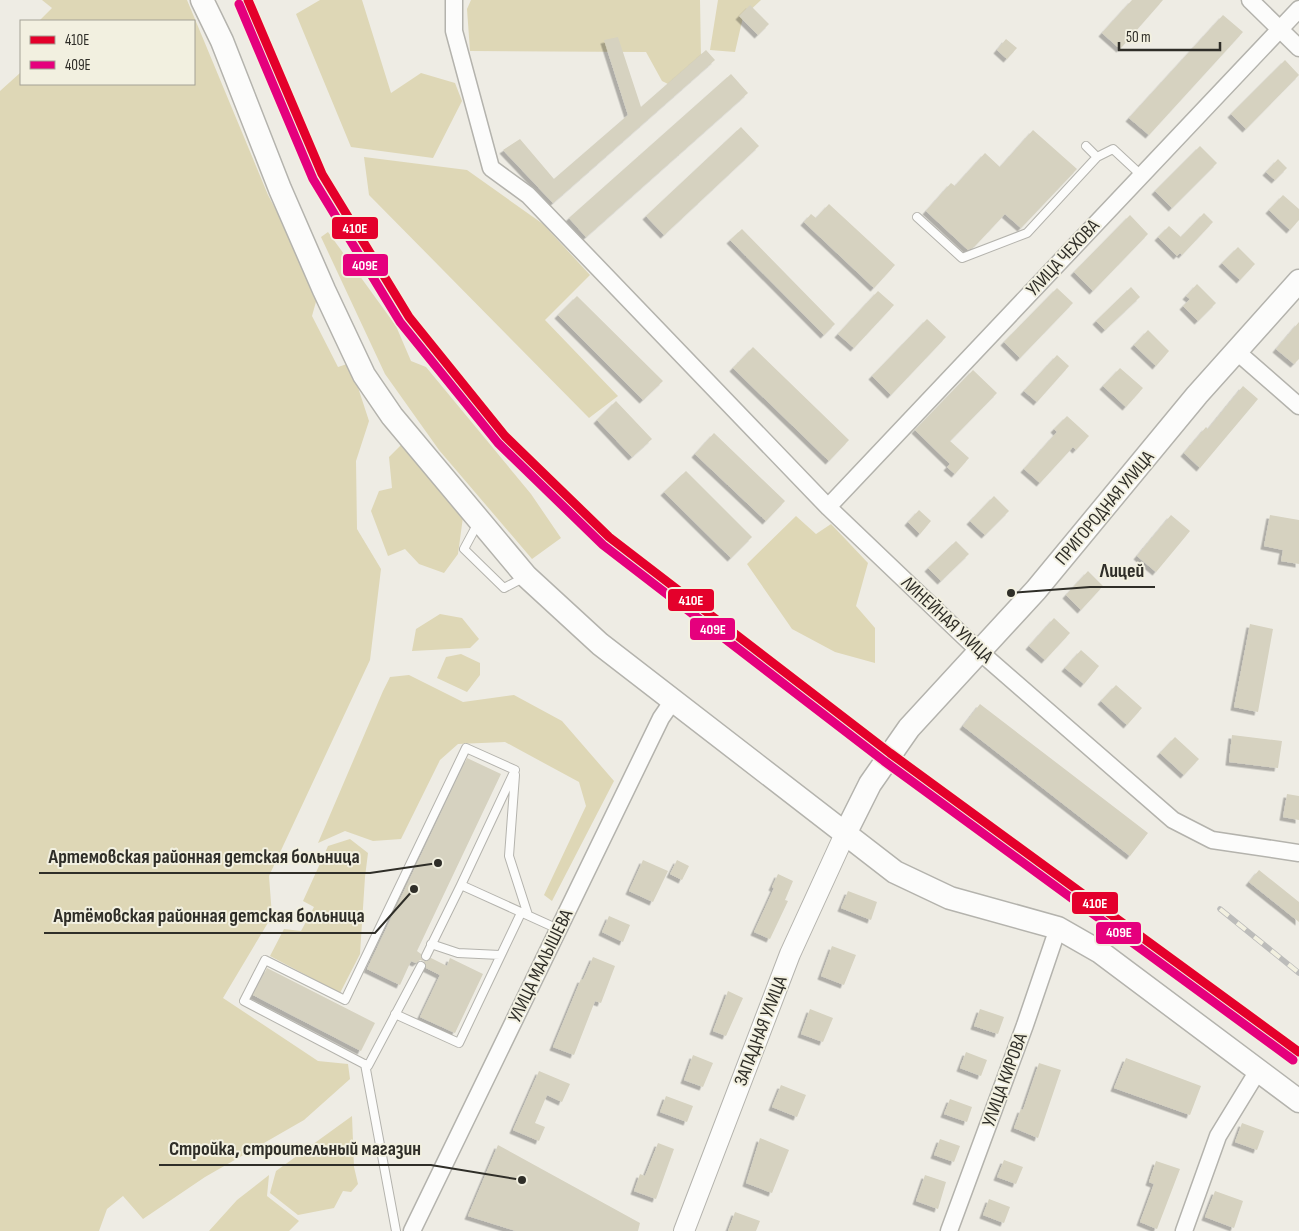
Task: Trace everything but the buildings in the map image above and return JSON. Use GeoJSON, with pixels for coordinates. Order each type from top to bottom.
{"type":"FeatureCollection","features":[{"type":"Feature","properties":{"kind":"main road"},"geometry":{"type":"LineString","coordinates":[[202,0],[222,41],[280,189],[364,375],[392,416],[526,576],[600,644],[672,702],[895,872],[950,898],[1058,928],[1100,952],[1259,1069],[1299,1101]]}},
{"type":"Feature","properties":{"kind":"main road","name":"ПРИГОРОДНАЯ УЛИЦА"},"geometry":{"type":"LineString","coordinates":[[845,834],[870,784],[909,728],[1036,590],[1197,395],[1299,281]]}},
{"type":"Feature","properties":{"kind":"street","name":"ЛИНЕЙНАЯ УЛИЦА"},"geometry":{"type":"LineString","coordinates":[[454,0],[454,31],[491,168],[528,195],[828,507],[980,652],[1173,820],[1212,840],[1299,853]]}},
{"type":"Feature","properties":{"kind":"street"},"geometry":{"type":"LineString","coordinates":[[1250,0],[1299,48]]}},
{"type":"Feature","properties":{"kind":"street","name":"УЛИЦА ЧЕХОВА"},"geometry":{"type":"LineString","coordinates":[[828,507],[1299,9]]}},
{"type":"Feature","properties":{"kind":"street"},"geometry":{"type":"LineString","coordinates":[[1236,351],[1299,406]]}},
{"type":"Feature","properties":{"kind":"street","name":"УЛИЦА МАЛЫШЕВА"},"geometry":{"type":"LineString","coordinates":[[412,1231],[661,718],[672,702]]}},
{"type":"Feature","properties":{"kind":"street","name":"ЗАПАДНАЯ УЛИЦА"},"geometry":{"type":"LineString","coordinates":[[684,1231],[790,954],[845,834]]}},
{"type":"Feature","properties":{"kind":"street","name":"УЛИЦА КИРОВА"},"geometry":{"type":"LineString","coordinates":[[949,1231],[1025,1025],[1058,928]]}},
{"type":"Feature","properties":{"kind":"street"},"geometry":{"type":"LineString","coordinates":[[1184,1231],[1218,1136],[1259,1069]]}},
{"type":"Feature","properties":{"kind":"lane"},"geometry":{"type":"LineString","coordinates":[[1086,146],[1097,157]]}},
{"type":"Feature","properties":{"kind":"lane"},"geometry":{"type":"LineString","coordinates":[[917,217],[962,258],[1028,234],[1097,157],[1113,149],[1141,175]]}},
{"type":"Feature","properties":{"kind":"lane"},"geometry":{"type":"LineString","coordinates":[[421,966],[368,1066],[244,1001],[265,960],[345,1000],[466,748],[515,770]]}},
{"type":"Feature","properties":{"kind":"lane"},"geometry":{"type":"LineString","coordinates":[[426,956],[515,770]]}},
{"type":"Feature","properties":{"kind":"lane"},"geometry":{"type":"LineString","coordinates":[[395,1014],[459,1043],[500,955],[524,914],[509,856],[515,770]]}},
{"type":"Feature","properties":{"kind":"lane"},"geometry":{"type":"LineString","coordinates":[[461,885],[558,930]]}},
{"type":"Feature","properties":{"kind":"lane"},"geometry":{"type":"LineString","coordinates":[[431,944],[458,953],[500,955]]}},
{"type":"Feature","properties":{"kind":"lane"},"geometry":{"type":"LineString","coordinates":[[365,1064],[396,1231]]}},
{"type":"Feature","properties":{"kind":"shaded area"},"geometry":{"type":"Polygon","coordinates":[[[42,0],[187,0],[268,195],[319,291],[312,316],[338,367],[350,363],[369,421],[356,461],[357,529],[381,569],[370,660],[269,876],[272,916],[223,998],[318,1061],[348,1064],[350,1079],[304,1120],[205,1177],[143,1219],[123,1196],[107,1209],[99,1231],[0,1231],[0,91],[20,73],[20,85],[195,85],[195,20],[40,20],[52,8],[42,0]]]}},
{"type":"Feature","properties":{"kind":"shaded area"},"geometry":{"type":"Polygon","coordinates":[[[320,0],[362,0],[391,93],[421,73],[455,83],[462,101],[433,158],[351,147],[296,14],[320,0]]]}},
{"type":"Feature","properties":{"kind":"shaded area"},"geometry":{"type":"Polygon","coordinates":[[[471,0],[700,0],[701,58],[674,87],[662,81],[646,52],[470,51],[467,9],[471,0]]]}},
{"type":"Feature","properties":{"kind":"shaded area"},"geometry":{"type":"Polygon","coordinates":[[[718,0],[761,0],[743,17],[735,52],[710,50],[718,0]]]}},
{"type":"Feature","properties":{"kind":"shaded area"},"geometry":{"type":"Polygon","coordinates":[[[364,157],[467,170],[543,224],[590,275],[545,320],[618,396],[589,418],[369,195],[364,157]]]}},
{"type":"Feature","properties":{"kind":"shaded area"},"geometry":{"type":"Polygon","coordinates":[[[328,232],[396,326],[411,361],[426,367],[531,494],[561,538],[532,559],[439,450],[385,374],[321,237],[328,232]]]}},
{"type":"Feature","properties":{"kind":"shaded area"},"geometry":{"type":"Polygon","coordinates":[[[404,442],[463,517],[458,554],[444,573],[419,564],[405,549],[388,556],[371,511],[379,491],[392,488],[389,457],[404,442]]]}},
{"type":"Feature","properties":{"kind":"shaded area"},"geometry":{"type":"Polygon","coordinates":[[[796,516],[816,534],[831,524],[868,563],[856,606],[875,628],[875,663],[835,652],[792,629],[747,564],[796,516]]]}},
{"type":"Feature","properties":{"kind":"shaded area"},"geometry":{"type":"Polygon","coordinates":[[[440,614],[462,618],[479,639],[470,648],[412,651],[416,629],[440,614]]]}},
{"type":"Feature","properties":{"kind":"shaded area"},"geometry":{"type":"Polygon","coordinates":[[[461,654],[480,663],[480,675],[467,692],[437,678],[446,657],[461,654]]]}},
{"type":"Feature","properties":{"kind":"shaded area"},"geometry":{"type":"Polygon","coordinates":[[[409,675],[463,702],[514,695],[562,721],[614,781],[552,901],[544,895],[586,806],[579,782],[505,742],[458,744],[440,760],[401,839],[373,841],[345,831],[318,843],[390,677],[409,675]]]}},
{"type":"Feature","properties":{"kind":"shaded area"},"geometry":{"type":"Polygon","coordinates":[[[350,839],[368,853],[360,954],[340,993],[270,956],[284,929],[301,931],[314,907],[303,901],[328,846],[350,839]]]}},
{"type":"Feature","properties":{"kind":"shaded area"},"geometry":{"type":"Polygon","coordinates":[[[352,1116],[354,1167],[358,1184],[351,1192],[343,1191],[334,1208],[298,1215],[270,1193],[276,1171],[352,1116]]]}},
{"type":"Feature","properties":{"kind":"shaded area"},"geometry":{"type":"Polygon","coordinates":[[[269,1175],[267,1196],[299,1221],[289,1231],[209,1231],[237,1200],[269,1175]]]}},
{"type":"Feature","properties":{"kind":"railway"},"geometry":{"type":"LineString","coordinates":[[1220,909],[1299,973]]}},
{"type":"Feature","properties":{"kind":"transit line","name":"410E"},"geometry":{"type":"LineString","coordinates":[[248,0],[322,174],[409,317],[505,436],[609,537],[890,753],[1299,1052]]}},
{"type":"Feature","properties":{"kind":"transit line","name":"409E"},"geometry":{"type":"LineString","coordinates":[[239,4],[313,179],[400,322],[498,443],[603,545],[884,761],[1293,1060]]}},
{"type":"Feature","properties":{"kind":"place","name":"Лицей"},"geometry":{"type":"Point","coordinates":[1011,593]}},
{"type":"Feature","properties":{"kind":"place","name":"Артемовская районная детская больница"},"geometry":{"type":"Point","coordinates":[438,863]}},
{"type":"Feature","properties":{"kind":"place","name":"Артёмовская районная детская больница"},"geometry":{"type":"Point","coordinates":[414,889]}},
{"type":"Feature","properties":{"kind":"place","name":"Стройка, строительный магазин"},"geometry":{"type":"Point","coordinates":[522,1180]}}]}
